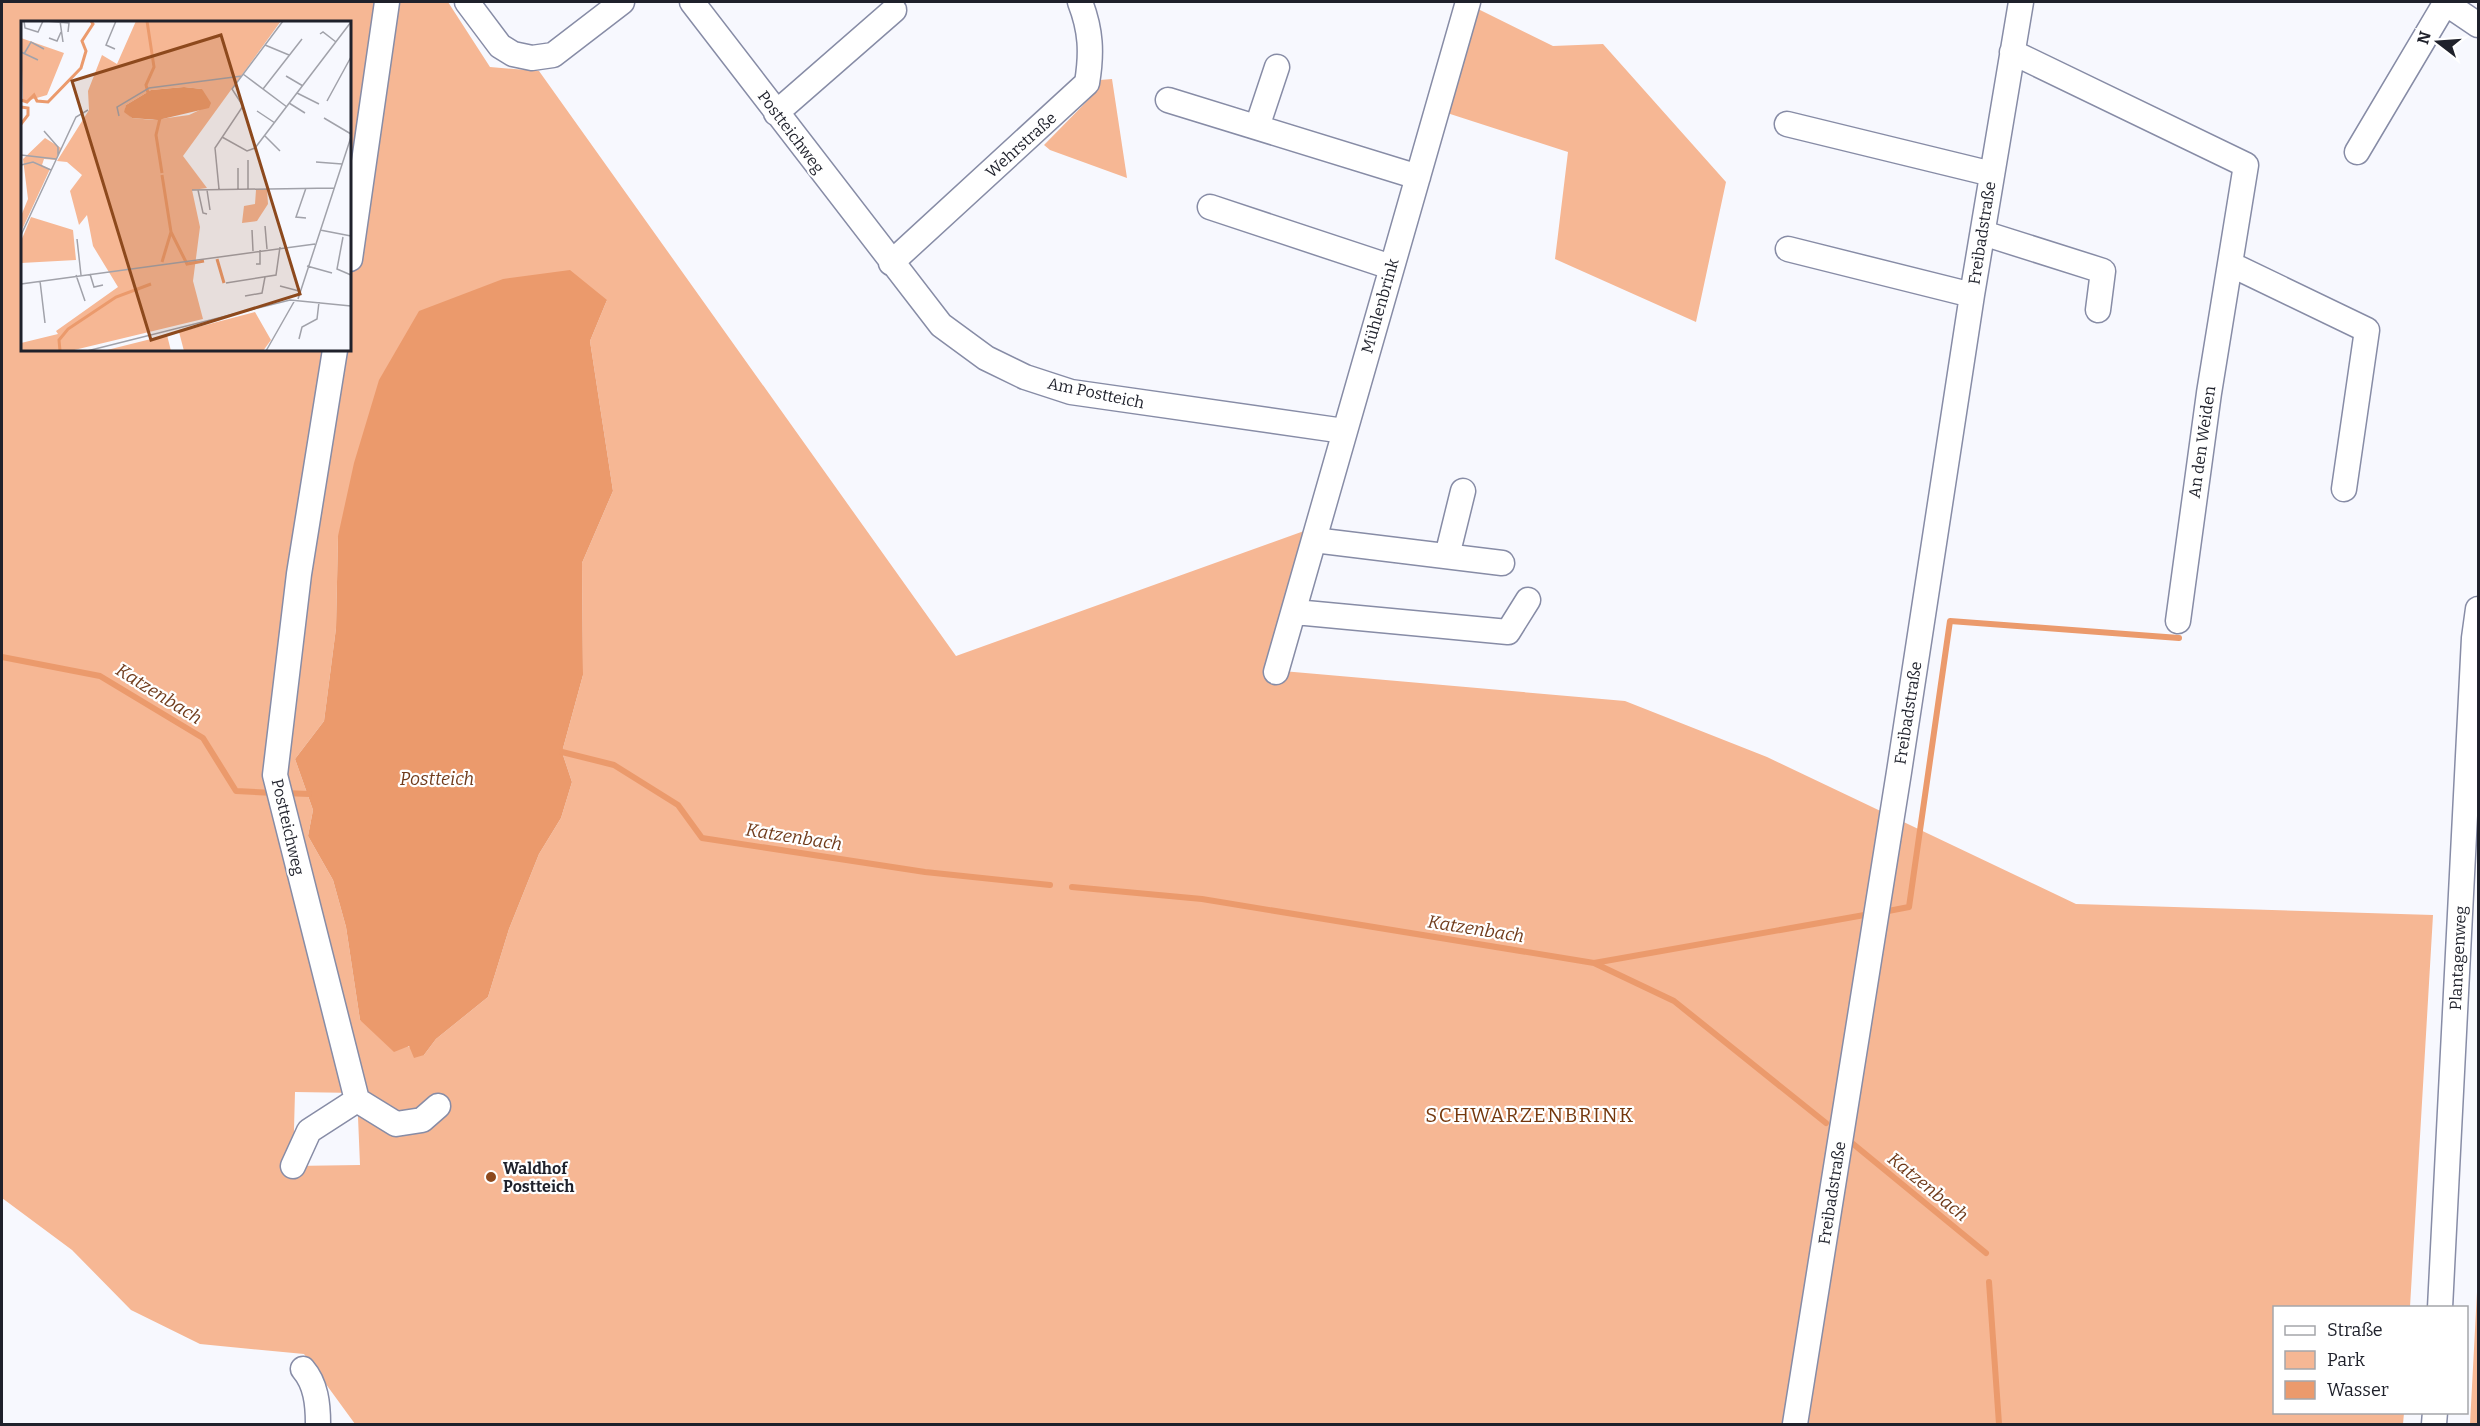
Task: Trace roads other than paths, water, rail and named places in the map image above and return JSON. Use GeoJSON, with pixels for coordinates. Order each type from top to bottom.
{"type":"FeatureCollection","features":[{"type":"Feature","properties":{"kind":"street"},"geometry":{"type":"LineString","coordinates":[[351,252],[387,2]]}},
{"type":"Feature","properties":{"kind":"street"},"geometry":{"type":"LineString","coordinates":[[466,2],[500,46],[513,54],[532,58],[553,55],[622,2]]}},
{"type":"Feature","properties":{"kind":"street","name":"Postteichweg"},"geometry":{"type":"LineString","coordinates":[[692,2],[891,263]]}},
{"type":"Feature","properties":{"kind":"street","name":"Wehrstraße"},"geometry":{"type":"LineString","coordinates":[[891,263],[1087,83],[1092,56],[1089,25],[1080,2]]}},
{"type":"Feature","properties":{"kind":"street","name":"Mühlenbrink"},"geometry":{"type":"LineString","coordinates":[[1276,672],[1468,2]]}},
{"type":"Feature","properties":{"kind":"street","name":"Freibadstraße"},"geometry":{"type":"LineString","coordinates":[[1795,1425],[1972,295],[2021,2]]}},
{"type":"Feature","properties":{"kind":"street"},"geometry":{"type":"LineString","coordinates":[[2357,152],[2445,2],[2478,25]]}},
{"type":"Feature","properties":{"kind":"street"},"geometry":{"type":"LineString","coordinates":[[776,113],[894,10]]}},
{"type":"Feature","properties":{"kind":"street","name":"An den Weiden"},"geometry":{"type":"LineString","coordinates":[[2012,52],[2246,165],[2209,393],[2178,621]]}},
{"type":"Feature","properties":{"kind":"street"},"geometry":{"type":"LineString","coordinates":[[1257,127],[1277,67]]}},
{"type":"Feature","properties":{"kind":"street"},"geometry":{"type":"LineString","coordinates":[[1168,100],[1418,177]]}},
{"type":"Feature","properties":{"kind":"street"},"geometry":{"type":"LineString","coordinates":[[1787,124],[1992,174]]}},
{"type":"Feature","properties":{"kind":"street"},"geometry":{"type":"LineString","coordinates":[[1210,207],[1391,267]]}},
{"type":"Feature","properties":{"kind":"street"},"geometry":{"type":"LineString","coordinates":[[1983,233],[2103,271],[2098,310]]}},
{"type":"Feature","properties":{"kind":"street"},"geometry":{"type":"LineString","coordinates":[[1788,249],[1972,295]]}},
{"type":"Feature","properties":{"kind":"street","name":"Am Postteich"},"geometry":{"type":"LineString","coordinates":[[891,263],[941,325],[974,351],[1025,377],[1071,392],[1344,431]]}},
{"type":"Feature","properties":{"kind":"street"},"geometry":{"type":"LineString","coordinates":[[2230,264],[2367,330],[2344,489]]}},
{"type":"Feature","properties":{"kind":"street","name":"Postteichweg"},"geometry":{"type":"LineString","coordinates":[[335,351],[299,574],[275,775],[357,1100]]}},
{"type":"Feature","properties":{"kind":"street"},"geometry":{"type":"LineString","coordinates":[[1447,556],[1463,491]]}},
{"type":"Feature","properties":{"kind":"street"},"geometry":{"type":"LineString","coordinates":[[1314,540],[1502,563]]}},
{"type":"Feature","properties":{"kind":"street"},"geometry":{"type":"LineString","coordinates":[[1295,612],[1508,632],[1528,600]]}},
{"type":"Feature","properties":{"kind":"street","name":"Plantagenweg"},"geometry":{"type":"LineString","coordinates":[[2440,1306],[2474,638],[2478,609]]}},
{"type":"Feature","properties":{"kind":"street"},"geometry":{"type":"LineString","coordinates":[[292,1166],[309,1131],[357,1100],[396,1124],[422,1120],[438,1106]]}},
{"type":"Feature","properties":{"kind":"street"},"geometry":{"type":"LineString","coordinates":[[303,1369],[312,1379],[318,1410],[318,1425]]}},
{"type":"Feature","properties":{"kind":"water","name":"Postteich"},"geometry":{"type":"Polygon","coordinates":[[[570,270],[607,300],[590,341],[613,491],[582,563],[583,675],[562,752],[572,782],[561,818],[539,854],[509,929],[488,997],[436,1039],[424,1055],[414,1058],[409,1046],[394,1052],[360,1020],[346,927],[333,880],[308,836],[313,810],[295,759],[324,721],[336,628],[338,536],[354,463],[379,380],[419,311],[503,279],[570,270]]]}},
{"type":"Feature","properties":{"kind":"waterway"},"geometry":{"type":"LineString","coordinates":[[1883,912],[1909,907],[1950,621],[2179,638]]}},
{"type":"Feature","properties":{"kind":"waterway","name":"Katzenbach"},"geometry":{"type":"LineString","coordinates":[[2,657],[100,676],[203,738],[236,791],[274,793]]}},
{"type":"Feature","properties":{"kind":"waterway","name":"Katzenbach"},"geometry":{"type":"LineString","coordinates":[[562,752],[614,765],[678,805],[702,838],[925,872],[1050,885]]}},
{"type":"Feature","properties":{"kind":"waterway","name":"Katzenbach"},"geometry":{"type":"LineString","coordinates":[[284,793],[309,794]]}},
{"type":"Feature","properties":{"kind":"waterway","name":"Katzenbach"},"geometry":{"type":"LineString","coordinates":[[1072,887],[1202,899],[1594,963],[1674,1001],[1826,1123]]}},
{"type":"Feature","properties":{"kind":"waterway"},"geometry":{"type":"LineString","coordinates":[[1594,963],[1870,914]]}},
{"type":"Feature","properties":{"kind":"waterway","name":"Katzenbach"},"geometry":{"type":"LineString","coordinates":[[1852,1143],[1986,1253]]}},
{"type":"Feature","properties":{"kind":"waterway","name":"Katzenbach"},"geometry":{"type":"LineString","coordinates":[[1989,1282],[1999,1424]]}},
{"type":"Feature","properties":{"kind":"place","name":"Waldhof Postteich"},"geometry":{"type":"Point","coordinates":[491,1177]}},
{"type":"Feature","properties":{"kind":"district","name":"SCHWARZENBRINK"},"geometry":{"type":"Point","coordinates":[1530,1115]}}]}
